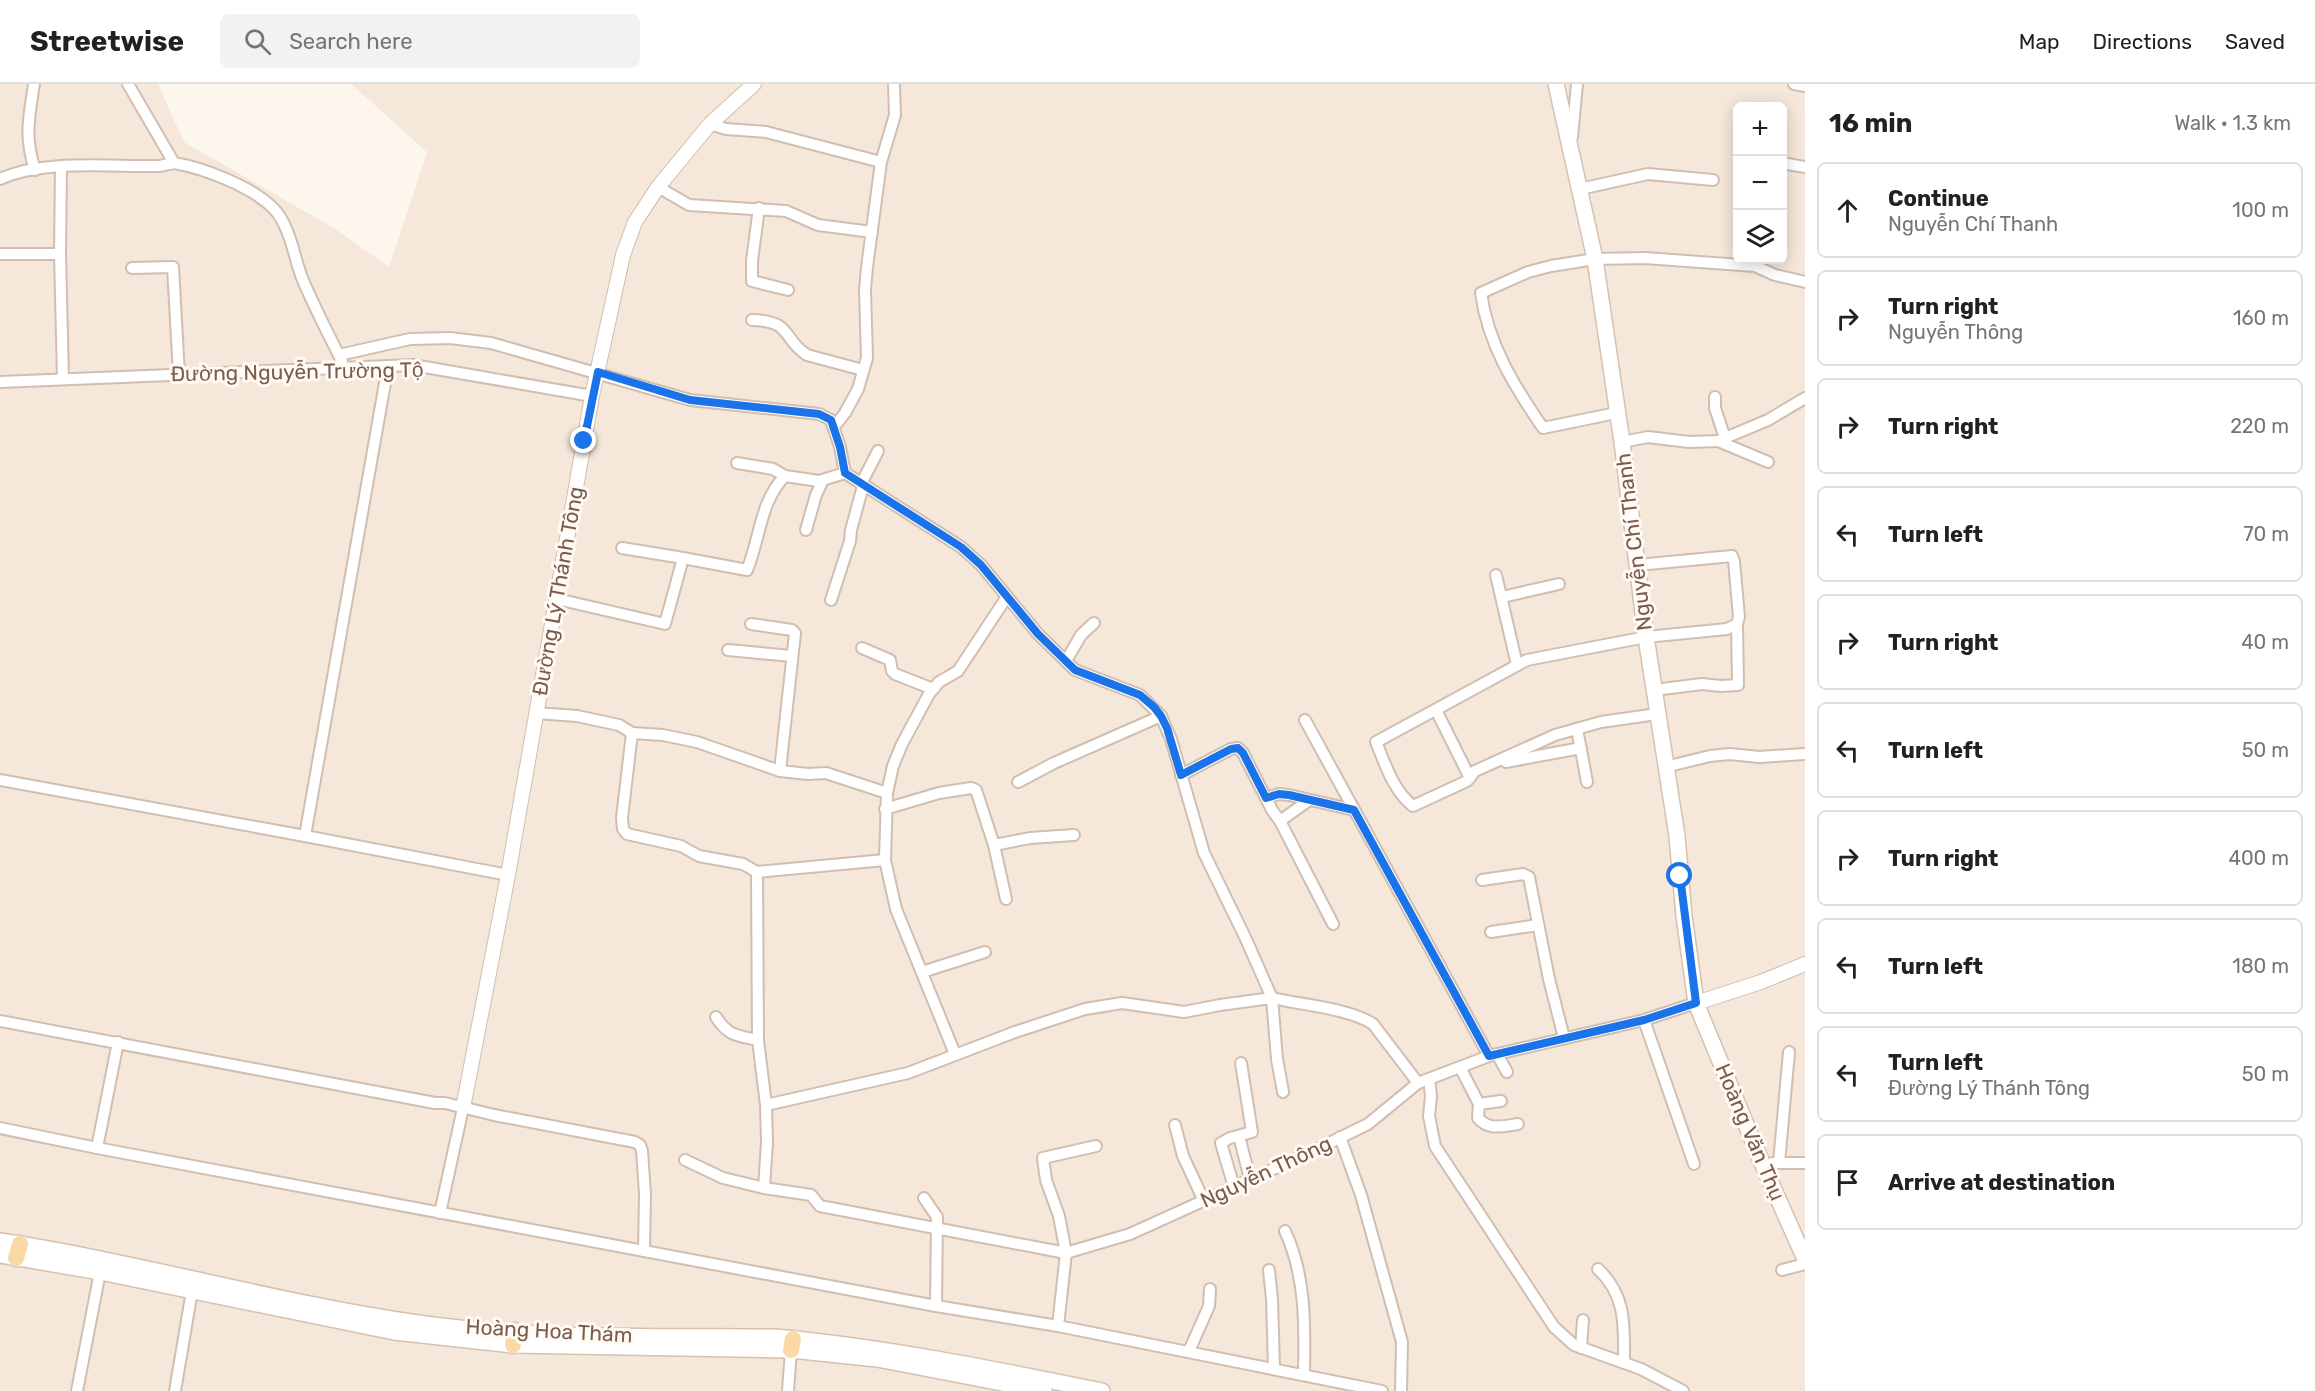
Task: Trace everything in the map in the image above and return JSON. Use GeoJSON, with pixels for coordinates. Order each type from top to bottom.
{"type":"FeatureCollection","features":[{"type":"Feature","properties":{"kind":"main road","name":"Nguyễn Chí Thanh"},"geometry":{"type":"LineString","coordinates":[[1556,84],[1595,259],[1622,442],[1646,637],[1677,836],[1684,916],[1696,1003]]}},
{"type":"Feature","properties":{"kind":"main road","name":"Hoàng Văn Thụ"},"geometry":{"type":"LineString","coordinates":[[1696,1003],[1762,1163],[1805,1259]]}},
{"type":"Feature","properties":{"kind":"main road","name":"Hoàng Hoa Thám"},"geometry":{"type":"LineString","coordinates":[[0,1241],[12,1252],[394,1332],[514,1338],[556,1334],[867,1347],[1102,1391]]}},
{"type":"Feature","properties":{"kind":"main road","name":"Hoàng Hoa Thám"},"geometry":{"type":"LineString","coordinates":[[12,1252],[128,1264],[372,1315],[514,1338]]}},
{"type":"Feature","properties":{"kind":"main road","name":"Hoàng Hoa Thám"},"geometry":{"type":"LineString","coordinates":[[792,1344],[1044,1391]]}},
{"type":"Feature","properties":{"kind":"street"},"geometry":{"type":"LineString","coordinates":[[34,84],[27,128],[28,148],[35,170]]}},
{"type":"Feature","properties":{"kind":"street"},"geometry":{"type":"LineString","coordinates":[[128,84],[174,163]]}},
{"type":"Feature","properties":{"kind":"street","name":"Đường Lý Thánh Tông"},"geometry":{"type":"LineString","coordinates":[[463,1108],[508,875],[592,396],[623,255],[635,222],[658,187],[710,124],[754,84]]}},
{"type":"Feature","properties":{"kind":"street"},"geometry":{"type":"LineString","coordinates":[[834,427],[845,413],[858,389],[863,370],[867,346],[865,290],[882,162],[895,116],[894,84]]}},
{"type":"Feature","properties":{"kind":"street"},"geometry":{"type":"LineString","coordinates":[[1571,145],[1577,84]]}},
{"type":"Feature","properties":{"kind":"street"},"geometry":{"type":"LineString","coordinates":[[1794,84],[1805,86]]}},
{"type":"Feature","properties":{"kind":"street"},"geometry":{"type":"LineString","coordinates":[[710,124],[726,129],[766,132],[882,162]]}},
{"type":"Feature","properties":{"kind":"street"},"geometry":{"type":"LineString","coordinates":[[0,180],[12,174],[61,167],[160,166],[174,163],[223,178],[251,192],[274,209],[283,223],[302,277],[345,367]]}},
{"type":"Feature","properties":{"kind":"street"},"geometry":{"type":"LineString","coordinates":[[1787,164],[1805,167]]}},
{"type":"Feature","properties":{"kind":"street"},"geometry":{"type":"LineString","coordinates":[[61,167],[60,254],[63,379]]}},
{"type":"Feature","properties":{"kind":"street"},"geometry":{"type":"LineString","coordinates":[[1580,189],[1648,174],[1713,180]]}},
{"type":"Feature","properties":{"kind":"street"},"geometry":{"type":"LineString","coordinates":[[658,187],[689,205],[786,211],[818,225],[872,232]]}},
{"type":"Feature","properties":{"kind":"street"},"geometry":{"type":"LineString","coordinates":[[759,208],[752,261],[752,281],[788,290]]}},
{"type":"Feature","properties":{"kind":"street"},"geometry":{"type":"LineString","coordinates":[[0,254],[60,254]]}},
{"type":"Feature","properties":{"kind":"street"},"geometry":{"type":"LineString","coordinates":[[1616,413],[1543,428],[1512,383],[1484,316],[1481,292],[1528,272],[1595,259],[1645,258],[1706,261],[1755,267],[1805,282]]}},
{"type":"Feature","properties":{"kind":"street"},"geometry":{"type":"LineString","coordinates":[[132,268],[173,267],[179,374]]}},
{"type":"Feature","properties":{"kind":"street"},"geometry":{"type":"LineString","coordinates":[[752,320],[768,322],[784,328],[800,350],[807,355],[863,370]]}},
{"type":"Feature","properties":{"kind":"street"},"geometry":{"type":"LineString","coordinates":[[339,355],[410,339],[450,338],[491,343],[690,400],[819,414],[831,420],[845,473],[961,547],[981,565],[1038,634],[1075,670],[1140,695],[1161,716],[1171,739],[1204,853],[1272,998],[1277,1059],[1283,1092]]}},
{"type":"Feature","properties":{"kind":"street","name":"Đường Nguyễn Trường Tộ"},"geometry":{"type":"LineString","coordinates":[[0,382],[413,365],[592,396]]}},
{"type":"Feature","properties":{"kind":"street"},"geometry":{"type":"LineString","coordinates":[[305,836],[388,366]]}},
{"type":"Feature","properties":{"kind":"street"},"geometry":{"type":"LineString","coordinates":[[1622,442],[1648,437],[1689,441],[1722,440],[1768,420],[1804,397]]}},
{"type":"Feature","properties":{"kind":"street"},"geometry":{"type":"LineString","coordinates":[[1715,398],[1722,440]]}},
{"type":"Feature","properties":{"kind":"street"},"geometry":{"type":"LineString","coordinates":[[1722,440],[1767,462]]}},
{"type":"Feature","properties":{"kind":"street"},"geometry":{"type":"LineString","coordinates":[[831,600],[850,541],[862,485],[878,451]]}},
{"type":"Feature","properties":{"kind":"street"},"geometry":{"type":"LineString","coordinates":[[737,463],[773,469],[785,476],[823,480],[845,473]]}},
{"type":"Feature","properties":{"kind":"street"},"geometry":{"type":"LineString","coordinates":[[622,548],[747,570],[762,517],[776,485],[785,476]]}},
{"type":"Feature","properties":{"kind":"street"},"geometry":{"type":"LineString","coordinates":[[806,530],[823,480]]}},
{"type":"Feature","properties":{"kind":"street"},"geometry":{"type":"LineString","coordinates":[[1638,565],[1732,556],[1734,561],[1738,606],[1738,685],[1702,684],[1654,690]]}},
{"type":"Feature","properties":{"kind":"street"},"geometry":{"type":"LineString","coordinates":[[558,598],[664,624],[683,558]]}},
{"type":"Feature","properties":{"kind":"street"},"geometry":{"type":"LineString","coordinates":[[1496,575],[1517,665]]}},
{"type":"Feature","properties":{"kind":"street"},"geometry":{"type":"LineString","coordinates":[[1502,597],[1559,584]]}},
{"type":"Feature","properties":{"kind":"street"},"geometry":{"type":"LineString","coordinates":[[955,1054],[896,909],[885,860],[885,809],[893,766],[902,744],[933,689],[939,682],[958,671],[1006,598]]}},
{"type":"Feature","properties":{"kind":"street"},"geometry":{"type":"LineString","coordinates":[[1066,661],[1081,635],[1094,623]]}},
{"type":"Feature","properties":{"kind":"street"},"geometry":{"type":"LineString","coordinates":[[751,624],[792,630],[795,633],[780,771]]}},
{"type":"Feature","properties":{"kind":"street"},"geometry":{"type":"LineString","coordinates":[[1657,714],[1601,722],[1555,735],[1475,771],[1470,778],[1413,806],[1401,796],[1393,783],[1376,742],[1527,660],[1646,637],[1727,629],[1737,624]]}},
{"type":"Feature","properties":{"kind":"street"},"geometry":{"type":"LineString","coordinates":[[862,648],[890,660],[892,671],[895,674],[933,689]]}},
{"type":"Feature","properties":{"kind":"street"},"geometry":{"type":"LineString","coordinates":[[728,650],[792,656]]}},
{"type":"Feature","properties":{"kind":"street"},"geometry":{"type":"LineString","coordinates":[[1436,710],[1470,778]]}},
{"type":"Feature","properties":{"kind":"street"},"geometry":{"type":"LineString","coordinates":[[536,713],[577,716],[619,725],[632,733],[663,735],[697,742],[780,771],[826,773],[887,794]]}},
{"type":"Feature","properties":{"kind":"street"},"geometry":{"type":"LineString","coordinates":[[1018,782],[1054,763],[1161,716]]}},
{"type":"Feature","properties":{"kind":"street"},"geometry":{"type":"LineString","coordinates":[[1305,720],[1493,1055],[1508,1072]]}},
{"type":"Feature","properties":{"kind":"street"},"geometry":{"type":"LineString","coordinates":[[1577,729],[1587,782]]}},
{"type":"Feature","properties":{"kind":"street"},"geometry":{"type":"LineString","coordinates":[[632,733],[622,818],[623,829],[627,834],[681,846],[699,856],[743,864],[757,872],[885,860]]}},
{"type":"Feature","properties":{"kind":"street"},"geometry":{"type":"LineString","coordinates":[[1488,765],[1581,747]]}},
{"type":"Feature","properties":{"kind":"street"},"geometry":{"type":"LineString","coordinates":[[1181,775],[1231,749],[1238,748],[1281,821],[1333,924]]}},
{"type":"Feature","properties":{"kind":"street"},"geometry":{"type":"LineString","coordinates":[[1665,767],[1710,756],[1730,754],[1759,757],[1805,754]]}},
{"type":"Feature","properties":{"kind":"street"},"geometry":{"type":"LineString","coordinates":[[0,780],[508,875]]}},
{"type":"Feature","properties":{"kind":"street"},"geometry":{"type":"LineString","coordinates":[[885,809],[939,793],[971,788],[976,790],[994,845],[1006,899]]}},
{"type":"Feature","properties":{"kind":"street"},"geometry":{"type":"LineString","coordinates":[[1266,798],[1279,794],[1289,795],[1354,810]]}},
{"type":"Feature","properties":{"kind":"street"},"geometry":{"type":"LineString","coordinates":[[1281,821],[1308,801]]}},
{"type":"Feature","properties":{"kind":"street"},"geometry":{"type":"LineString","coordinates":[[994,845],[1030,838],[1074,835]]}},
{"type":"Feature","properties":{"kind":"street"},"geometry":{"type":"LineString","coordinates":[[757,872],[758,1040],[766,1105],[767,1142],[764,1188]]}},
{"type":"Feature","properties":{"kind":"street"},"geometry":{"type":"LineString","coordinates":[[1482,880],[1523,874],[1528,876],[1564,1038]]}},
{"type":"Feature","properties":{"kind":"street"},"geometry":{"type":"LineString","coordinates":[[1491,932],[1538,925]]}},
{"type":"Feature","properties":{"kind":"street"},"geometry":{"type":"LineString","coordinates":[[921,972],[985,952]]}},
{"type":"Feature","properties":{"kind":"street"},"geometry":{"type":"LineString","coordinates":[[1696,1003],[1761,982],[1805,964]]}},
{"type":"Feature","properties":{"kind":"street"},"geometry":{"type":"LineString","coordinates":[[766,1105],[908,1073],[955,1054],[1085,1009],[1107,1005],[1122,1003],[1184,1012],[1272,998],[1341,1011],[1366,1019],[1373,1024],[1424,1081],[1431,1096],[1429,1116],[1435,1146],[1554,1327],[1574,1345],[1641,1369],[1683,1391]]}},
{"type":"Feature","properties":{"kind":"street","name":"Nguyễn Thông"},"geometry":{"type":"LineString","coordinates":[[685,1160],[723,1178],[764,1188],[811,1195],[820,1206],[1066,1253],[1130,1234],[1368,1124],[1424,1081],[1493,1055],[1644,1020],[1696,1003]]}},
{"type":"Feature","properties":{"kind":"street"},"geometry":{"type":"LineString","coordinates":[[716,1017],[723,1029],[732,1035],[758,1040]]}},
{"type":"Feature","properties":{"kind":"street"},"geometry":{"type":"LineString","coordinates":[[1644,1020],[1694,1164]]}},
{"type":"Feature","properties":{"kind":"street"},"geometry":{"type":"LineString","coordinates":[[0,1021],[575,1129],[640,1145],[645,1194],[644,1251]]}},
{"type":"Feature","properties":{"kind":"street"},"geometry":{"type":"LineString","coordinates":[[97,1148],[118,1042]]}},
{"type":"Feature","properties":{"kind":"street"},"geometry":{"type":"LineString","coordinates":[[1779,1163],[1790,1052]]}},
{"type":"Feature","properties":{"kind":"street"},"geometry":{"type":"LineString","coordinates":[[1234,1187],[1221,1143],[1252,1132],[1241,1063]]}},
{"type":"Feature","properties":{"kind":"street"},"geometry":{"type":"LineString","coordinates":[[1460,1067],[1479,1104],[1478,1118],[1483,1124],[1490,1127],[1518,1124]]}},
{"type":"Feature","properties":{"kind":"street"},"geometry":{"type":"LineString","coordinates":[[1479,1104],[1502,1101]]}},
{"type":"Feature","properties":{"kind":"street"},"geometry":{"type":"LineString","coordinates":[[440,1213],[463,1108]]}},
{"type":"Feature","properties":{"kind":"street"},"geometry":{"type":"LineString","coordinates":[[1175,1125],[1183,1156],[1203,1201]]}},
{"type":"Feature","properties":{"kind":"street"},"geometry":{"type":"LineString","coordinates":[[0,1128],[936,1306],[1058,1326],[1382,1391]]}},
{"type":"Feature","properties":{"kind":"street"},"geometry":{"type":"LineString","coordinates":[[1239,1136],[1250,1179]]}},
{"type":"Feature","properties":{"kind":"street"},"geometry":{"type":"LineString","coordinates":[[1340,1137],[1361,1195],[1402,1342],[1401,1391]]}},
{"type":"Feature","properties":{"kind":"street"},"geometry":{"type":"LineString","coordinates":[[1058,1326],[1066,1253],[1059,1216],[1046,1180],[1043,1158],[1096,1146]]}},
{"type":"Feature","properties":{"kind":"street"},"geometry":{"type":"LineString","coordinates":[[1762,1163],[1805,1163]]}},
{"type":"Feature","properties":{"kind":"street"},"geometry":{"type":"LineString","coordinates":[[924,1198],[935,1211],[938,1230],[936,1306]]}},
{"type":"Feature","properties":{"kind":"street"},"geometry":{"type":"LineString","coordinates":[[1285,1231],[1291,1244],[1304,1296],[1304,1375]]}},
{"type":"Feature","properties":{"kind":"street"},"geometry":{"type":"LineString","coordinates":[[1782,1270],[1805,1264]]}},
{"type":"Feature","properties":{"kind":"street"},"geometry":{"type":"LineString","coordinates":[[1598,1269],[1611,1281],[1624,1315],[1624,1363]]}},
{"type":"Feature","properties":{"kind":"street"},"geometry":{"type":"LineString","coordinates":[[1269,1270],[1274,1368]]}},
{"type":"Feature","properties":{"kind":"street"},"geometry":{"type":"LineString","coordinates":[[81,1390],[100,1272]]}},
{"type":"Feature","properties":{"kind":"street"},"geometry":{"type":"LineString","coordinates":[[1189,1352],[1209,1306],[1210,1289]]}},
{"type":"Feature","properties":{"kind":"street"},"geometry":{"type":"LineString","coordinates":[[175,1391],[192,1291]]}},
{"type":"Feature","properties":{"kind":"street"},"geometry":{"type":"LineString","coordinates":[[1581,1348],[1583,1320]]}},
{"type":"Feature","properties":{"kind":"street"},"geometry":{"type":"LineString","coordinates":[[788,1391],[792,1344]]}},
{"type":"Feature","properties":{"kind":"shaded area"},"geometry":{"type":"Polygon","coordinates":[[[0,84],[158,84],[184,142],[334,228],[389,267],[427,152],[351,84],[1805,84],[1805,1391],[0,1391],[0,84]]]}},
{"type":"Feature","properties":{"kind":"route"},"geometry":{"type":"LineString","coordinates":[[584,441],[598,372],[657,392],[690,400],[819,414],[831,420],[840,447],[845,473],[961,547],[981,565],[1038,634],[1075,670],[1140,695],[1154,707],[1167,728],[1181,775],[1231,749],[1238,748],[1243,753],[1266,798],[1279,794],[1289,795],[1354,810],[1489,1056],[1644,1020],[1696,1003],[1680,876]]}}]}
